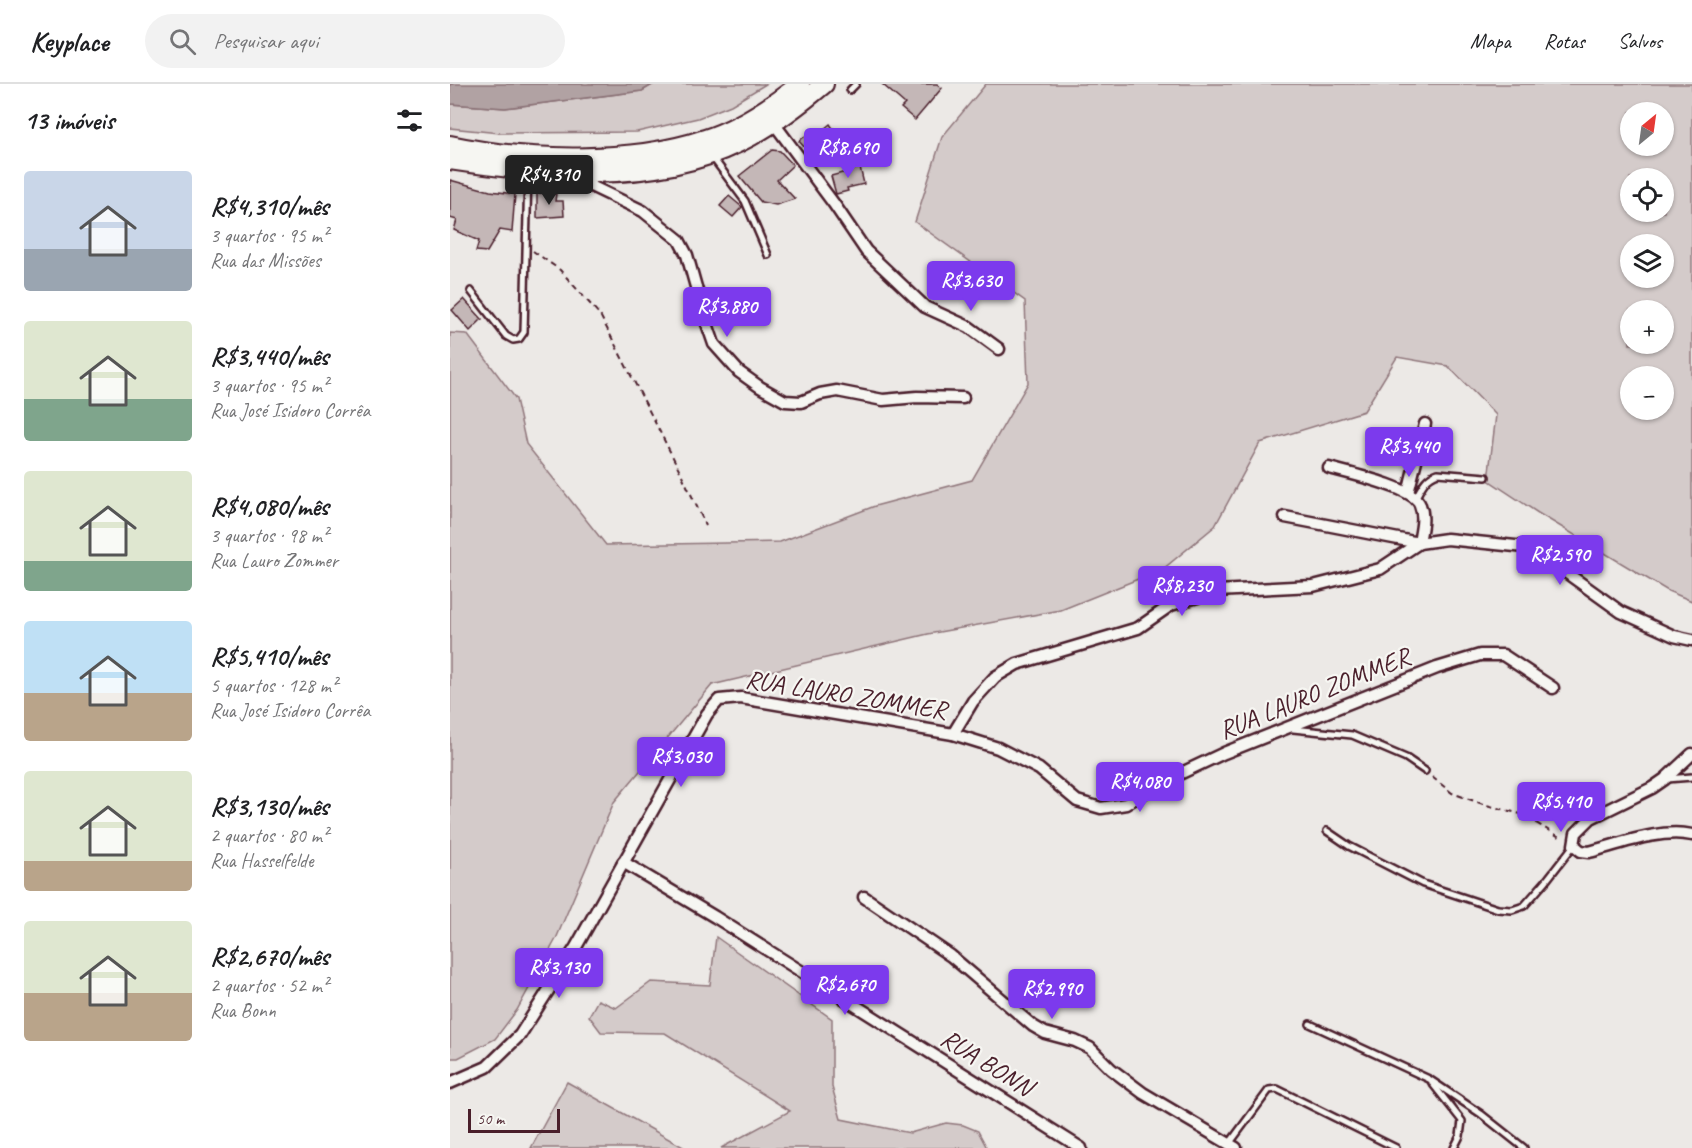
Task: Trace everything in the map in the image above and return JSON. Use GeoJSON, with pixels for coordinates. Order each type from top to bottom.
{"type":"FeatureCollection","features":[{"type":"Feature","properties":{"kind":"main road"},"geometry":{"type":"LineString","coordinates":[[450,145],[516,154],[561,156],[621,155],[666,149],[707,139],[743,123],[764,111],[800,84]]}},
{"type":"Feature","properties":{"kind":"main road"},"geometry":{"type":"LineString","coordinates":[[450,160],[528,170],[646,169],[710,154],[740,142],[797,107],[825,84]]}},
{"type":"Feature","properties":{"kind":"street"},"geometry":{"type":"LineString","coordinates":[[773,122],[866,251],[925,307],[969,327],[999,349]]}},
{"type":"Feature","properties":{"kind":"street"},"geometry":{"type":"LineString","coordinates":[[560,171],[643,211],[679,240],[687,255],[702,312],[714,344],[740,372],[760,387],[785,401],[801,402],[820,394],[837,391],[883,400],[917,397],[963,398]]}},
{"type":"Feature","properties":{"kind":"street"},"geometry":{"type":"LineString","coordinates":[[1412,496],[1425,424]]}},
{"type":"Feature","properties":{"kind":"street"},"geometry":{"type":"LineString","coordinates":[[953,734],[973,701],[994,677],[1017,664],[1138,628],[1172,605],[1217,591],[1313,586],[1380,569],[1419,543],[1423,520],[1420,503],[1412,496],[1329,468]]}},
{"type":"Feature","properties":{"kind":"street"},"geometry":{"type":"LineString","coordinates":[[1285,517],[1419,543],[1447,539],[1525,547],[1564,571],[1621,612],[1674,636],[1692,640]]}},
{"type":"Feature","properties":{"kind":"street","name":"RUA LAURO ZOMMER"},"geometry":{"type":"LineString","coordinates":[[623,862],[707,714],[719,700],[741,698],[953,734],[998,748],[1039,769],[1077,801],[1101,808],[1126,804],[1156,785],[1224,753],[1437,668],[1480,655],[1503,655],[1553,688]]}},
{"type":"Feature","properties":{"kind":"street"},"geometry":{"type":"LineString","coordinates":[[1692,754],[1665,779],[1591,818],[1576,833],[1574,845],[1581,851],[1590,852],[1665,833],[1681,832],[1692,835]]}},
{"type":"Feature","properties":{"kind":"street"},"geometry":{"type":"LineString","coordinates":[[450,1083],[487,1067],[520,1035],[576,947],[623,862]]}},
{"type":"Feature","properties":{"kind":"street","name":"RUA BONN"},"geometry":{"type":"LineString","coordinates":[[623,862],[716,916],[1081,1148]]}},
{"type":"Feature","properties":{"kind":"street"},"geometry":{"type":"LineString","coordinates":[[864,897],[951,956],[1034,1026],[1046,1033],[1090,1048],[1143,1093],[1232,1146]]}},
{"type":"Feature","properties":{"kind":"lane"},"geometry":{"type":"LineString","coordinates":[[850,90],[856,84]]}},
{"type":"Feature","properties":{"kind":"lane"},"geometry":{"type":"LineString","coordinates":[[710,154],[746,201],[768,255]]}},
{"type":"Feature","properties":{"kind":"lane"},"geometry":{"type":"LineString","coordinates":[[471,291],[506,336],[513,340],[519,339],[524,332],[528,170]]}},
{"type":"Feature","properties":{"kind":"lane"},"geometry":{"type":"LineString","coordinates":[[1412,496],[1431,475],[1438,473],[1486,477]]}},
{"type":"Feature","properties":{"kind":"lane"},"geometry":{"type":"LineString","coordinates":[[1288,728],[1352,735],[1406,758],[1425,771]]}},
{"type":"Feature","properties":{"kind":"lane"},"geometry":{"type":"LineString","coordinates":[[1665,779],[1692,777]]}},
{"type":"Feature","properties":{"kind":"lane"},"geometry":{"type":"LineString","coordinates":[[1327,831],[1349,846],[1423,884],[1498,909],[1512,910],[1524,906],[1574,845]]}},
{"type":"Feature","properties":{"kind":"lane"},"geometry":{"type":"LineString","coordinates":[[1310,1024],[1429,1079],[1480,1113],[1524,1148]]}},
{"type":"Feature","properties":{"kind":"lane"},"geometry":{"type":"LineString","coordinates":[[1429,1079],[1462,1121],[1460,1136],[1454,1148]]}},
{"type":"Feature","properties":{"kind":"lane"},"geometry":{"type":"LineString","coordinates":[[1232,1146],[1269,1090],[1277,1089],[1396,1148]]}},
{"type":"Feature","properties":{"kind":"path"},"geometry":{"type":"LineString","coordinates":[[526,246],[560,270],[600,315],[706,526]]}},
{"type":"Feature","properties":{"kind":"path"},"geometry":{"type":"LineString","coordinates":[[1425,771],[1452,793],[1521,814],[1574,845]]}},
{"type":"Feature","properties":{"kind":"shaded area"},"geometry":{"type":"Polygon","coordinates":[[[450,84],[654,84],[642,91],[505,108],[450,104],[450,84]]]}},
{"type":"Feature","properties":{"kind":"shaded area"},"geometry":{"type":"Polygon","coordinates":[[[654,84],[766,84],[731,105],[698,118],[637,132],[500,133],[450,128],[450,104],[505,108],[642,91],[654,84]]]}},
{"type":"Feature","properties":{"kind":"shaded area"},"geometry":{"type":"Polygon","coordinates":[[[986,84],[1692,84],[1692,601],[1668,591],[1538,513],[1488,480],[1496,415],[1448,366],[1397,357],[1364,411],[1260,443],[1215,526],[1163,569],[1061,610],[928,634],[712,685],[614,802],[556,939],[517,1010],[495,1039],[458,1058],[450,1058],[450,333],[467,334],[516,399],[526,444],[606,545],[780,542],[875,506],[972,480],[1028,383],[1025,301],[915,222],[942,137],[986,84]]]}},
{"type":"Feature","properties":{"kind":"shaded area"},"geometry":{"type":"Polygon","coordinates":[[[716,937],[832,1019],[832,1087],[841,1119],[910,1133],[946,1123],[963,1125],[978,1131],[987,1148],[721,1148],[790,1111],[665,1033],[601,1032],[589,1016],[598,1000],[616,1008],[651,982],[710,985],[716,937]]]}},
{"type":"Feature","properties":{"kind":"shaded area"},"geometry":{"type":"Polygon","coordinates":[[[567,1082],[685,1148],[531,1148],[567,1082]]]}},
{"type":"Feature","properties":{"kind":"building"},"geometry":{"type":"Polygon","coordinates":[[[882,84],[937,84],[942,88],[915,120],[901,108],[905,104],[882,84]]]}},
{"type":"Feature","properties":{"kind":"building"},"geometry":{"type":"Polygon","coordinates":[[[830,124],[837,134],[810,154],[799,141],[809,133],[813,138],[830,124]]]}},
{"type":"Feature","properties":{"kind":"building"},"geometry":{"type":"Polygon","coordinates":[[[772,150],[780,151],[793,165],[777,180],[795,199],[776,205],[761,202],[739,176],[772,150]]]}},
{"type":"Feature","properties":{"kind":"building"},"geometry":{"type":"Polygon","coordinates":[[[859,163],[864,184],[847,188],[848,191],[836,194],[831,176],[846,172],[844,167],[859,163]]]}},
{"type":"Feature","properties":{"kind":"building"},"geometry":{"type":"Polygon","coordinates":[[[450,180],[490,191],[515,194],[512,232],[500,230],[487,252],[476,251],[479,241],[454,230],[457,220],[450,218],[450,180]]]}},
{"type":"Feature","properties":{"kind":"building"},"geometry":{"type":"Polygon","coordinates":[[[537,193],[556,194],[555,201],[563,201],[564,216],[537,218],[537,193]]]}},
{"type":"Feature","properties":{"kind":"building"},"geometry":{"type":"Polygon","coordinates":[[[729,196],[742,207],[733,217],[720,206],[729,196]]]}},
{"type":"Feature","properties":{"kind":"building"},"geometry":{"type":"Polygon","coordinates":[[[464,299],[482,319],[470,331],[452,310],[464,299]]]}}]}
